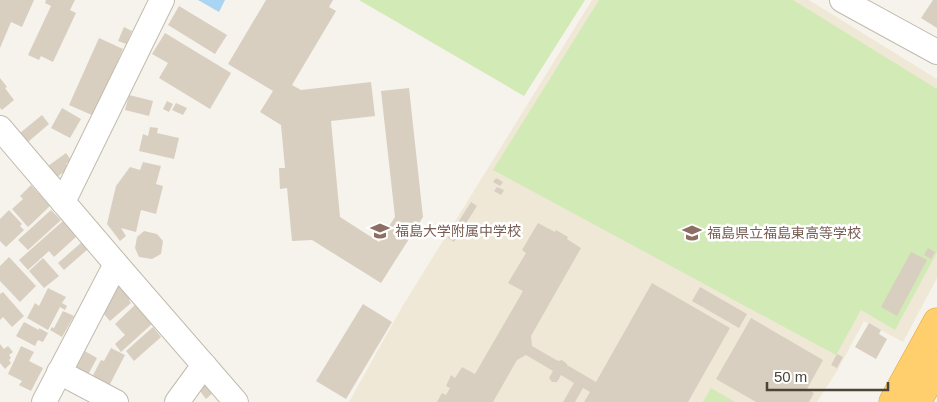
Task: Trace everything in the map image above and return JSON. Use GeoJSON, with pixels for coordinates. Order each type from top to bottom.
{"type":"FeatureCollection","features":[{"type":"Feature","properties":{"kind":"highway"},"geometry":{"type":"LineString","coordinates":[[893,402],[937,322]]}},
{"type":"Feature","properties":{"kind":"highway"},"geometry":{"type":"LineString","coordinates":[[917,402],[937,366]]}},
{"type":"Feature","properties":{"kind":"street"},"geometry":{"type":"LineString","coordinates":[[63,202],[162,0]]}},
{"type":"Feature","properties":{"kind":"street"},"geometry":{"type":"LineString","coordinates":[[842,0],[937,52]]}},
{"type":"Feature","properties":{"kind":"street"},"geometry":{"type":"LineString","coordinates":[[0,128],[236,402]]}},
{"type":"Feature","properties":{"kind":"street"},"geometry":{"type":"LineString","coordinates":[[44,402],[116,264]]}},
{"type":"Feature","properties":{"kind":"street"},"geometry":{"type":"LineString","coordinates":[[177,402],[204,365]]}},
{"type":"Feature","properties":{"kind":"street"},"geometry":{"type":"LineString","coordinates":[[59,372],[116,402]]}},
{"type":"Feature","properties":{"kind":"shaded area","name":"福島県立福島東高等学校"},"geometry":{"type":"Polygon","coordinates":[[[592,0],[809,0],[937,79],[937,278],[903,342],[864,321],[837,371],[817,402],[349,402],[402,307],[592,0]]]}},
{"type":"Feature","properties":{"kind":"green space"},"geometry":{"type":"Polygon","coordinates":[[[359,0],[585,0],[524,96],[359,0]]]}},
{"type":"Feature","properties":{"kind":"green space","name":"福島県立福島東高等学校"},"geometry":{"type":"Polygon","coordinates":[[[599,0],[793,0],[937,89],[937,252],[895,330],[861,310],[836,355],[493,170],[599,0]]]}},
{"type":"Feature","properties":{"kind":"green space"},"geometry":{"type":"Polygon","coordinates":[[[711,388],[735,402],[703,402],[711,388]]]}},
{"type":"Feature","properties":{"kind":"water"},"geometry":{"type":"Polygon","coordinates":[[[198,0],[225,0],[219,12],[198,0]]]}},
{"type":"Feature","properties":{"kind":"building"},"geometry":{"type":"Polygon","coordinates":[[[0,0],[34,0],[22,27],[11,22],[0,48],[0,0]]]}},
{"type":"Feature","properties":{"kind":"building"},"geometry":{"type":"Polygon","coordinates":[[[46,0],[75,0],[70,10],[76,13],[53,62],[41,56],[39,60],[28,55],[51,6],[45,3],[46,0]]]}},
{"type":"Feature","properties":{"kind":"building"},"geometry":{"type":"Polygon","coordinates":[[[266,0],[333,0],[329,7],[336,11],[292,85],[301,90],[371,82],[375,116],[331,121],[340,217],[379,242],[395,217],[381,91],[409,88],[423,217],[381,283],[312,240],[292,241],[287,188],[280,189],[279,168],[285,168],[281,125],[260,112],[273,91],[228,64],[266,0]]]}},
{"type":"Feature","properties":{"kind":"building"},"geometry":{"type":"Polygon","coordinates":[[[933,0],[937,0],[937,28],[921,18],[933,0]]]}},
{"type":"Feature","properties":{"kind":"building"},"geometry":{"type":"Polygon","coordinates":[[[179,6],[227,35],[215,54],[168,25],[179,6]]]}},
{"type":"Feature","properties":{"kind":"building"},"geometry":{"type":"Polygon","coordinates":[[[124,27],[132,31],[126,44],[118,41],[124,27]]]}},
{"type":"Feature","properties":{"kind":"building"},"geometry":{"type":"Polygon","coordinates":[[[165,33],[231,73],[210,109],[159,78],[168,63],[152,54],[165,33]]]}},
{"type":"Feature","properties":{"kind":"building"},"geometry":{"type":"Polygon","coordinates":[[[99,38],[123,49],[94,116],[69,105],[99,38]]]}},
{"type":"Feature","properties":{"kind":"building"},"geometry":{"type":"Polygon","coordinates":[[[0,78],[14,100],[2,110],[0,108],[0,78]]]}},
{"type":"Feature","properties":{"kind":"building"},"geometry":{"type":"Polygon","coordinates":[[[129,95],[153,101],[149,116],[125,110],[129,95]]]}},
{"type":"Feature","properties":{"kind":"building"},"geometry":{"type":"Polygon","coordinates":[[[167,101],[173,104],[169,112],[163,109],[167,101]]]}},
{"type":"Feature","properties":{"kind":"building"},"geometry":{"type":"Polygon","coordinates":[[[176,103],[187,108],[183,115],[172,110],[176,103]]]}},
{"type":"Feature","properties":{"kind":"building"},"geometry":{"type":"Polygon","coordinates":[[[62,108],[81,119],[70,138],[51,128],[62,108]]]}},
{"type":"Feature","properties":{"kind":"building"},"geometry":{"type":"Polygon","coordinates":[[[42,115],[49,124],[28,142],[20,133],[42,115]]]}},
{"type":"Feature","properties":{"kind":"building"},"geometry":{"type":"Polygon","coordinates":[[[150,127],[158,128],[157,133],[179,138],[174,159],[139,151],[143,134],[148,136],[150,127]]]}},
{"type":"Feature","properties":{"kind":"building"},"geometry":{"type":"Polygon","coordinates":[[[66,153],[71,160],[66,164],[69,168],[57,177],[48,166],[66,153]]]}},
{"type":"Feature","properties":{"kind":"building"},"geometry":{"type":"Polygon","coordinates":[[[143,162],[161,166],[156,184],[163,186],[156,214],[141,210],[136,232],[121,228],[126,236],[120,241],[107,224],[116,186],[130,167],[140,170],[143,162]]]}},
{"type":"Feature","properties":{"kind":"building"},"geometry":{"type":"Polygon","coordinates":[[[496,178],[503,182],[500,186],[493,182],[496,178]]]}},
{"type":"Feature","properties":{"kind":"building"},"geometry":{"type":"Polygon","coordinates":[[[31,185],[50,206],[28,227],[12,209],[23,199],[20,196],[31,185]]]}},
{"type":"Feature","properties":{"kind":"building"},"geometry":{"type":"Polygon","coordinates":[[[497,187],[504,190],[501,195],[494,191],[497,187]]]}},
{"type":"Feature","properties":{"kind":"building"},"geometry":{"type":"Polygon","coordinates":[[[471,202],[477,206],[454,242],[448,238],[471,202]]]}},
{"type":"Feature","properties":{"kind":"building"},"geometry":{"type":"Polygon","coordinates":[[[9,210],[22,224],[20,226],[24,230],[6,247],[0,241],[0,219],[9,210]]]}},
{"type":"Feature","properties":{"kind":"building"},"geometry":{"type":"Polygon","coordinates":[[[51,210],[61,220],[28,250],[18,240],[51,210]]]}},
{"type":"Feature","properties":{"kind":"building"},"geometry":{"type":"Polygon","coordinates":[[[63,221],[77,236],[54,257],[49,251],[28,270],[19,260],[63,221]]]}},
{"type":"Feature","properties":{"kind":"building"},"geometry":{"type":"Polygon","coordinates":[[[538,223],[555,232],[556,230],[581,248],[531,336],[532,346],[558,361],[562,360],[596,382],[652,283],[730,328],[688,402],[584,402],[590,392],[583,388],[575,402],[563,402],[574,383],[561,375],[557,382],[552,382],[549,378],[553,371],[526,355],[517,360],[493,402],[437,402],[442,393],[446,395],[450,388],[446,386],[451,375],[455,378],[462,367],[475,374],[523,291],[508,283],[526,253],[522,250],[538,223]]]}},
{"type":"Feature","properties":{"kind":"building"},"geometry":{"type":"Polygon","coordinates":[[[144,231],[157,234],[163,241],[161,254],[152,259],[139,257],[135,248],[137,237],[144,231]]]}},
{"type":"Feature","properties":{"kind":"building"},"geometry":{"type":"Polygon","coordinates":[[[82,242],[88,249],[64,270],[58,263],[82,242]]]}},
{"type":"Feature","properties":{"kind":"building"},"geometry":{"type":"Polygon","coordinates":[[[928,248],[935,252],[931,259],[924,255],[928,248]]]}},
{"type":"Feature","properties":{"kind":"building"},"geometry":{"type":"Polygon","coordinates":[[[911,252],[927,260],[897,316],[881,307],[911,252]]]}},
{"type":"Feature","properties":{"kind":"building"},"geometry":{"type":"Polygon","coordinates":[[[9,257],[36,286],[20,302],[0,281],[0,266],[9,257]]]}},
{"type":"Feature","properties":{"kind":"building"},"geometry":{"type":"Polygon","coordinates":[[[43,258],[59,276],[44,288],[29,271],[43,258]]]}},
{"type":"Feature","properties":{"kind":"building"},"geometry":{"type":"Polygon","coordinates":[[[120,285],[131,297],[129,300],[131,303],[110,321],[103,313],[113,291],[120,285]]]}},
{"type":"Feature","properties":{"kind":"building"},"geometry":{"type":"Polygon","coordinates":[[[700,287],[747,314],[739,328],[692,301],[700,287]]]}},
{"type":"Feature","properties":{"kind":"building"},"geometry":{"type":"Polygon","coordinates":[[[48,288],[66,297],[62,303],[67,306],[65,310],[60,307],[48,330],[27,318],[35,303],[39,306],[48,288]]]}},
{"type":"Feature","properties":{"kind":"building"},"geometry":{"type":"Polygon","coordinates":[[[3,292],[24,316],[12,327],[3,317],[0,320],[0,294],[3,292]]]}},
{"type":"Feature","properties":{"kind":"building"},"geometry":{"type":"Polygon","coordinates":[[[136,304],[153,323],[121,352],[115,344],[125,335],[115,324],[136,304]]]}},
{"type":"Feature","properties":{"kind":"building"},"geometry":{"type":"Polygon","coordinates":[[[363,304],[392,322],[346,399],[316,381],[363,304]]]}},
{"type":"Feature","properties":{"kind":"building"},"geometry":{"type":"Polygon","coordinates":[[[63,311],[74,316],[62,337],[50,330],[52,327],[54,328],[63,311]]]}},
{"type":"Feature","properties":{"kind":"building"},"geometry":{"type":"Polygon","coordinates":[[[751,318],[823,360],[807,389],[814,393],[809,402],[756,402],[716,379],[751,318]]]}},
{"type":"Feature","properties":{"kind":"building"},"geometry":{"type":"Polygon","coordinates":[[[24,322],[48,333],[43,342],[38,340],[35,346],[16,336],[24,322]]]}},
{"type":"Feature","properties":{"kind":"building"},"geometry":{"type":"Polygon","coordinates":[[[869,323],[881,330],[879,334],[887,339],[876,359],[855,347],[869,323]]]}},
{"type":"Feature","properties":{"kind":"building"},"geometry":{"type":"Polygon","coordinates":[[[153,327],[161,337],[134,361],[126,351],[153,327]]]}},
{"type":"Feature","properties":{"kind":"building"},"geometry":{"type":"Polygon","coordinates":[[[0,344],[4,349],[8,346],[13,352],[9,355],[11,363],[5,369],[0,363],[0,344]]]}},
{"type":"Feature","properties":{"kind":"building"},"geometry":{"type":"Polygon","coordinates":[[[21,346],[34,352],[29,361],[43,368],[31,391],[19,385],[22,381],[8,374],[21,346]]]}},
{"type":"Feature","properties":{"kind":"building"},"geometry":{"type":"Polygon","coordinates":[[[111,348],[125,355],[109,386],[92,377],[101,360],[104,361],[111,348]]]}},
{"type":"Feature","properties":{"kind":"building"},"geometry":{"type":"Polygon","coordinates":[[[83,350],[97,358],[88,375],[77,369],[75,365],[83,350]]]}},
{"type":"Feature","properties":{"kind":"building"},"geometry":{"type":"Polygon","coordinates":[[[837,354],[843,357],[837,368],[831,365],[837,354]]]}},
{"type":"Feature","properties":{"kind":"building"},"geometry":{"type":"Polygon","coordinates":[[[203,378],[214,392],[206,399],[196,386],[203,378]]]}},
{"type":"Feature","properties":{"kind":"place","name":"福島大学附属中学校"},"geometry":{"type":"Point","coordinates":[380,231]}},
{"type":"Feature","properties":{"kind":"place","name":"福島県立福島東高等学校"},"geometry":{"type":"Point","coordinates":[692,233]}}]}
